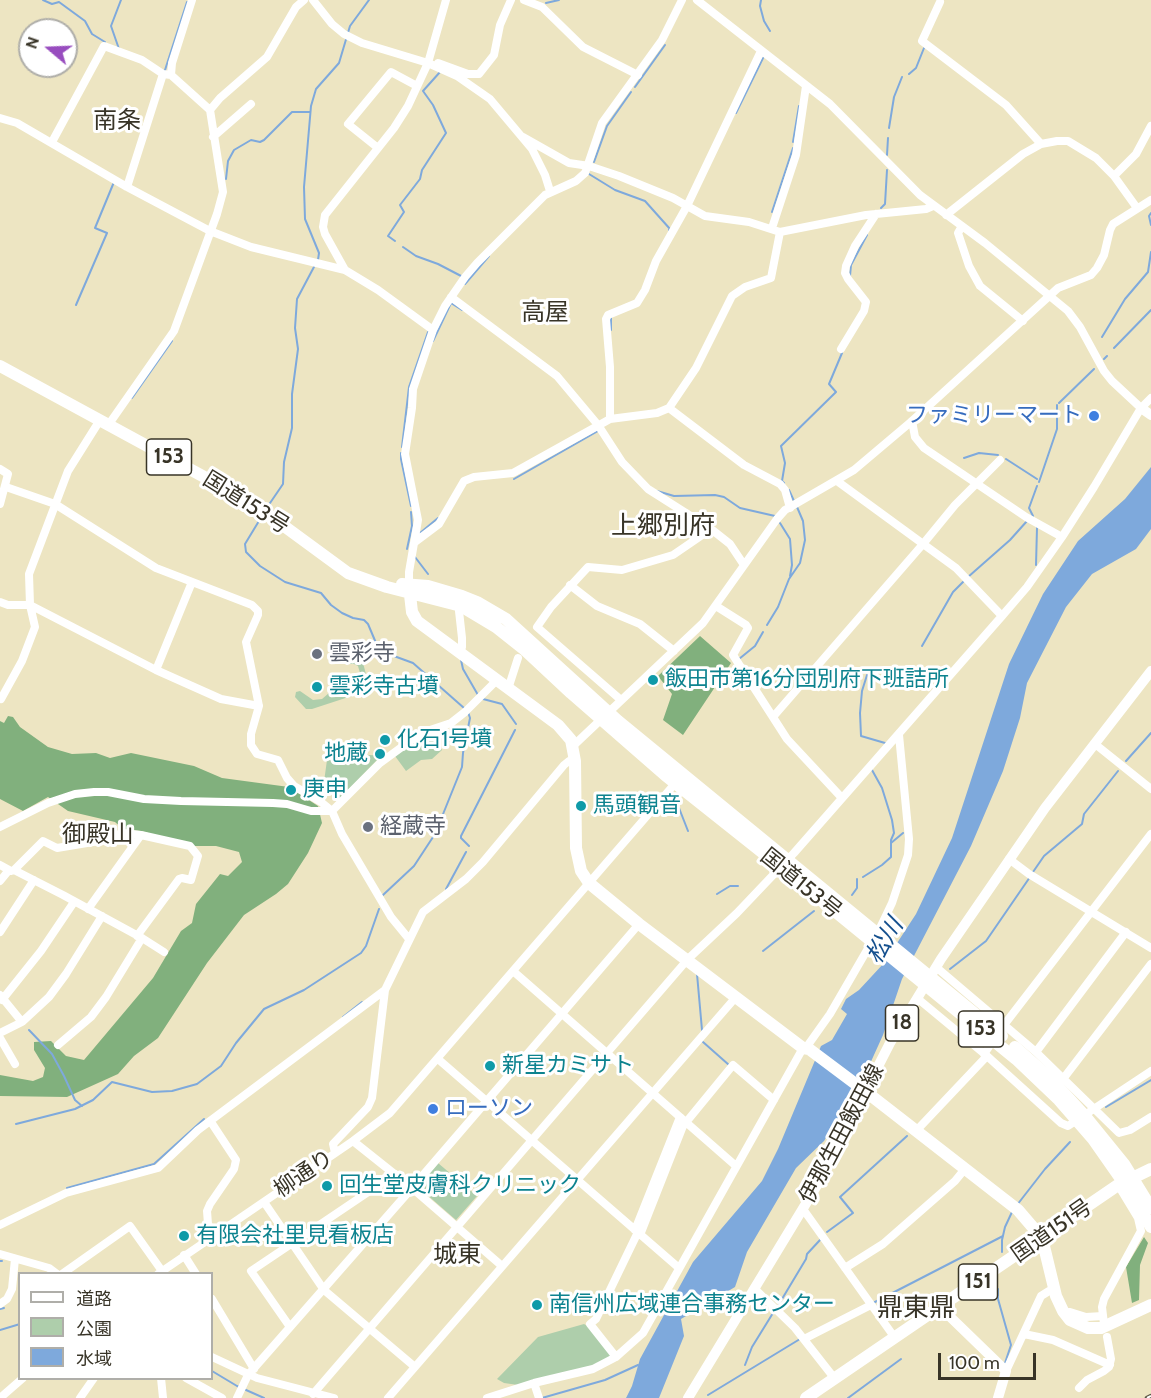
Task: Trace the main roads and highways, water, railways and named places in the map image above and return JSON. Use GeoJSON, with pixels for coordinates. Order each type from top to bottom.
{"type":"FeatureCollection","features":[{"type":"Feature","properties":{"kind":"highway","name":"国道153号"},"geometry":{"type":"LineString","coordinates":[[0,366],[260,508],[331,559],[357,573],[409,589],[428,586],[462,596],[506,619],[679,779],[942,985],[1051,1079],[1124,1164],[1151,1208]]}},
{"type":"Feature","properties":{"kind":"highway"},"geometry":{"type":"LineString","coordinates":[[409,589],[412,612],[417,621],[565,732],[573,746],[575,761],[576,848],[581,871],[588,883],[736,997],[862,1089],[1014,1208],[1038,1237],[1056,1296],[1064,1313],[1074,1322],[1096,1329],[1110,1325],[1151,1305]]}},
{"type":"Feature","properties":{"kind":"highway","name":"国道153号"},"geometry":{"type":"LineString","coordinates":[[780,860],[1041,1082],[1093,1139],[1135,1199],[1151,1227]]}},
{"type":"Feature","properties":{"kind":"highway","name":"国道151号"},"geometry":{"type":"LineString","coordinates":[[810,1397],[940,1308],[1038,1237],[1118,1185],[1151,1169]]}},
{"type":"Feature","properties":{"kind":"highway"},"geometry":{"type":"LineString","coordinates":[[1038,1237],[1048,1291],[1064,1319],[1083,1330],[1093,1332],[1112,1330],[1151,1314]]}},
{"type":"Feature","properties":{"kind":"main road"},"geometry":{"type":"LineString","coordinates":[[1141,408],[1151,415]]}},
{"type":"Feature","properties":{"kind":"main road","name":"伊那生田飯田線"},"geometry":{"type":"LineString","coordinates":[[688,1398],[834,1154],[862,1089],[916,998],[1009,859],[1151,671]]}},
{"type":"Feature","properties":{"kind":"main road"},"geometry":{"type":"LineString","coordinates":[[940,1308],[1006,1371],[998,1398]]}},
{"type":"Feature","properties":{"kind":"water"},"geometry":{"type":"Polygon","coordinates":[[[1151,467],[1151,529],[1136,549],[1092,574],[1066,607],[1027,683],[1020,718],[1003,771],[971,846],[902,979],[883,1035],[864,1077],[824,1141],[796,1168],[747,1252],[735,1287],[681,1319],[684,1336],[659,1398],[626,1398],[640,1359],[693,1262],[762,1181],[778,1149],[821,1046],[832,1040],[847,1014],[841,1009],[846,999],[859,990],[884,963],[916,914],[952,838],[1009,664],[1043,594],[1078,541],[1125,499],[1151,467]]]}},
{"type":"Feature","properties":{"kind":"waterway"},"geometry":{"type":"LineString","coordinates":[[43,0],[52,4],[59,2],[85,21],[92,34],[105,42]]}},
{"type":"Feature","properties":{"kind":"waterway"},"geometry":{"type":"LineString","coordinates":[[119,49],[111,26],[121,0]]}},
{"type":"Feature","properties":{"kind":"waterway"},"geometry":{"type":"LineString","coordinates":[[318,260],[319,253],[305,219],[304,187],[311,106],[316,89],[339,63],[350,26],[369,0]]}},
{"type":"Feature","properties":{"kind":"waterway"},"geometry":{"type":"LineString","coordinates":[[546,3],[559,0]]}},
{"type":"Feature","properties":{"kind":"waterway"},"geometry":{"type":"LineString","coordinates":[[761,0],[760,6],[764,21],[770,31]]}},
{"type":"Feature","properties":{"kind":"waterway"},"geometry":{"type":"LineString","coordinates":[[165,70],[187,2]]}},
{"type":"Feature","properties":{"kind":"waterway"},"geometry":{"type":"LineString","coordinates":[[635,87],[665,45]]}},
{"type":"Feature","properties":{"kind":"waterway"},"geometry":{"type":"LineString","coordinates":[[909,74],[916,68],[924,48]]}},
{"type":"Feature","properties":{"kind":"waterway"},"geometry":{"type":"LineString","coordinates":[[736,113],[763,58]]}},
{"type":"Feature","properties":{"kind":"waterway"},"geometry":{"type":"LineString","coordinates":[[395,241],[388,236],[404,212],[400,205],[420,179],[422,170],[446,133],[433,105],[423,91],[440,72]]}},
{"type":"Feature","properties":{"kind":"waterway"},"geometry":{"type":"LineString","coordinates":[[889,128],[894,97],[902,77]]}},
{"type":"Feature","properties":{"kind":"waterway"},"geometry":{"type":"LineString","coordinates":[[594,162],[607,126],[631,92]]}},
{"type":"Feature","properties":{"kind":"waterway"},"geometry":{"type":"LineString","coordinates":[[793,142],[799,106]]}},
{"type":"Feature","properties":{"kind":"waterway"},"geometry":{"type":"LineString","coordinates":[[226,179],[228,161],[234,150],[251,140],[260,142],[264,140],[292,112],[310,112]]}},
{"type":"Feature","properties":{"kind":"waterway"},"geometry":{"type":"LineString","coordinates":[[887,155],[888,138]]}},
{"type":"Feature","properties":{"kind":"waterway"},"geometry":{"type":"LineString","coordinates":[[772,212],[793,148]]}},
{"type":"Feature","properties":{"kind":"waterway"},"geometry":{"type":"LineString","coordinates":[[881,208],[885,204],[887,170]]}},
{"type":"Feature","properties":{"kind":"waterway"},"geometry":{"type":"LineString","coordinates":[[589,174],[615,190],[645,201],[669,230]]}},
{"type":"Feature","properties":{"kind":"waterway"},"geometry":{"type":"LineString","coordinates":[[76,305],[107,233],[95,228],[114,182]]}},
{"type":"Feature","properties":{"kind":"waterway"},"geometry":{"type":"LineString","coordinates":[[1151,213],[1149,216],[1151,225]]}},
{"type":"Feature","properties":{"kind":"waterway"},"geometry":{"type":"LineString","coordinates":[[850,276],[851,265],[867,235]]}},
{"type":"Feature","properties":{"kind":"waterway"},"geometry":{"type":"LineString","coordinates":[[403,247],[416,256],[463,277]]}},
{"type":"Feature","properties":{"kind":"waterway"},"geometry":{"type":"LineString","coordinates":[[1102,337],[1125,299],[1148,272],[1151,252]]}},
{"type":"Feature","properties":{"kind":"waterway"},"geometry":{"type":"LineString","coordinates":[[465,284],[489,256]]}},
{"type":"Feature","properties":{"kind":"waterway"},"geometry":{"type":"LineString","coordinates":[[268,506],[283,484],[284,462],[292,428],[292,394],[298,349],[295,328],[297,299],[315,265]]}},
{"type":"Feature","properties":{"kind":"waterway"},"geometry":{"type":"LineString","coordinates":[[433,341],[451,303],[462,310]]}},
{"type":"Feature","properties":{"kind":"waterway"},"geometry":{"type":"LineString","coordinates":[[1114,348],[1151,310]]}},
{"type":"Feature","properties":{"kind":"waterway"},"geometry":{"type":"LineString","coordinates":[[611,317],[611,330]]}},
{"type":"Feature","properties":{"kind":"waterway"},"geometry":{"type":"LineString","coordinates":[[402,447],[409,387],[428,332]]}},
{"type":"Feature","properties":{"kind":"waterway"},"geometry":{"type":"LineString","coordinates":[[132,398],[172,341]]}},
{"type":"Feature","properties":{"kind":"waterway"},"geometry":{"type":"LineString","coordinates":[[784,483],[782,481],[785,463],[781,446],[836,392],[829,384],[842,353]]}},
{"type":"Feature","properties":{"kind":"waterway"},"geometry":{"type":"LineString","coordinates":[[1104,359],[1107,356]]}},
{"type":"Feature","properties":{"kind":"waterway"},"geometry":{"type":"LineString","coordinates":[[1059,403],[1094,369]]}},
{"type":"Feature","properties":{"kind":"waterway"},"geometry":{"type":"LineString","coordinates":[[1039,482],[1057,429],[1057,405]]}},
{"type":"Feature","properties":{"kind":"waterway"},"geometry":{"type":"LineString","coordinates":[[514,479],[598,431]]}},
{"type":"Feature","properties":{"kind":"waterway"},"geometry":{"type":"LineString","coordinates":[[401,453],[411,506]]}},
{"type":"Feature","properties":{"kind":"waterway"},"geometry":{"type":"LineString","coordinates":[[964,458],[979,453],[998,455]]}},
{"type":"Feature","properties":{"kind":"waterway"},"geometry":{"type":"LineString","coordinates":[[1006,459],[1037,479]]}},
{"type":"Feature","properties":{"kind":"waterway"},"geometry":{"type":"LineString","coordinates":[[1033,516],[1029,508],[1037,486]]}},
{"type":"Feature","properties":{"kind":"waterway"},"geometry":{"type":"LineString","coordinates":[[789,490],[794,501]]}},
{"type":"Feature","properties":{"kind":"waterway"},"geometry":{"type":"LineString","coordinates":[[657,491],[674,496],[715,495],[724,497],[740,508],[775,516]]}},
{"type":"Feature","properties":{"kind":"waterway"},"geometry":{"type":"LineString","coordinates":[[767,625],[778,607],[789,579],[800,563],[805,540],[803,521],[797,507]]}},
{"type":"Feature","properties":{"kind":"waterway"},"geometry":{"type":"LineString","coordinates":[[407,549],[412,526],[411,512]]}},
{"type":"Feature","properties":{"kind":"waterway"},"geometry":{"type":"LineString","coordinates":[[262,516],[245,544],[246,552],[260,566],[285,582],[321,593],[342,613],[364,620],[383,652],[413,663],[464,708]]}},
{"type":"Feature","properties":{"kind":"waterway"},"geometry":{"type":"LineString","coordinates":[[420,533],[438,518]]}},
{"type":"Feature","properties":{"kind":"waterway"},"geometry":{"type":"LineString","coordinates":[[968,577],[1010,540],[1027,521]]}},
{"type":"Feature","properties":{"kind":"waterway"},"geometry":{"type":"LineString","coordinates":[[780,523],[790,539],[792,565],[790,576]]}},
{"type":"Feature","properties":{"kind":"waterway"},"geometry":{"type":"LineString","coordinates":[[1036,565],[1037,528]]}},
{"type":"Feature","properties":{"kind":"waterway"},"geometry":{"type":"LineString","coordinates":[[415,557],[428,574]]}},
{"type":"Feature","properties":{"kind":"waterway"},"geometry":{"type":"LineString","coordinates":[[922,646],[953,592],[964,581]]}},
{"type":"Feature","properties":{"kind":"waterway"},"geometry":{"type":"LineString","coordinates":[[739,659],[755,646],[763,632]]}},
{"type":"Feature","properties":{"kind":"waterway"},"geometry":{"type":"LineString","coordinates":[[461,660],[463,669],[478,695]]}},
{"type":"Feature","properties":{"kind":"waterway"},"geometry":{"type":"LineString","coordinates":[[885,743],[861,736],[862,691],[867,675],[898,681],[904,673]]}},
{"type":"Feature","properties":{"kind":"waterway"},"geometry":{"type":"LineString","coordinates":[[483,699],[502,704],[516,724]]}},
{"type":"Feature","properties":{"kind":"waterway"},"geometry":{"type":"LineString","coordinates":[[383,895],[414,866],[435,834],[462,767],[470,718],[468,712]]}},
{"type":"Feature","properties":{"kind":"waterway"},"geometry":{"type":"LineString","coordinates":[[469,846],[461,836],[515,730]]}},
{"type":"Feature","properties":{"kind":"waterway"},"geometry":{"type":"LineString","coordinates":[[1126,761],[1151,733]]}},
{"type":"Feature","properties":{"kind":"waterway"},"geometry":{"type":"LineString","coordinates":[[863,877],[891,857],[891,840],[894,833],[882,788],[872,770]]}},
{"type":"Feature","properties":{"kind":"waterway"},"geometry":{"type":"LineString","coordinates":[[1033,872],[1044,856],[1082,824],[1084,814],[1118,771]]}},
{"type":"Feature","properties":{"kind":"waterway"},"geometry":{"type":"LineString","coordinates":[[679,808],[688,831]]}},
{"type":"Feature","properties":{"kind":"waterway"},"geometry":{"type":"LineString","coordinates":[[891,843],[903,833]]}},
{"type":"Feature","properties":{"kind":"waterway"},"geometry":{"type":"LineString","coordinates":[[446,889],[466,852]]}},
{"type":"Feature","properties":{"kind":"waterway"},"geometry":{"type":"LineString","coordinates":[[950,969],[986,941],[1030,877]]}},
{"type":"Feature","properties":{"kind":"waterway"},"geometry":{"type":"LineString","coordinates":[[852,895],[857,888],[857,879]]}},
{"type":"Feature","properties":{"kind":"waterway"},"geometry":{"type":"LineString","coordinates":[[717,894],[730,886],[738,886]]}},
{"type":"Feature","properties":{"kind":"waterway"},"geometry":{"type":"LineString","coordinates":[[16,1124],[75,1109],[93,1100],[112,1082],[152,1092],[172,1091],[197,1084],[221,1066],[236,1043],[264,1009],[304,990],[361,953],[366,946],[379,909]]}},
{"type":"Feature","properties":{"kind":"waterway"},"geometry":{"type":"LineString","coordinates":[[763,951],[814,911]]}},
{"type":"Feature","properties":{"kind":"waterway"},"geometry":{"type":"LineString","coordinates":[[697,974],[702,1030]]}},
{"type":"Feature","properties":{"kind":"waterway"},"geometry":{"type":"LineString","coordinates":[[343,1017],[362,1002]]}},
{"type":"Feature","properties":{"kind":"waterway"},"geometry":{"type":"LineString","coordinates":[[29,1030],[52,1054],[75,1100],[82,1106]]}},
{"type":"Feature","properties":{"kind":"waterway"},"geometry":{"type":"LineString","coordinates":[[703,1042],[729,1065]]}},
{"type":"Feature","properties":{"kind":"waterway"},"geometry":{"type":"LineString","coordinates":[[1106,1107],[1151,1080]]}},
{"type":"Feature","properties":{"kind":"waterway"},"geometry":{"type":"LineString","coordinates":[[67,1188],[154,1164],[204,1119]]}},
{"type":"Feature","properties":{"kind":"waterway"},"geometry":{"type":"LineString","coordinates":[[827,1232],[853,1213],[840,1197],[907,1136]]}},
{"type":"Feature","properties":{"kind":"waterway"},"geometry":{"type":"LineString","coordinates":[[1017,1205],[1070,1142]]}},
{"type":"Feature","properties":{"kind":"waterway"},"geometry":{"type":"LineString","coordinates":[[1002,1252],[1005,1227],[1012,1212]]}},
{"type":"Feature","properties":{"kind":"waterway"},"geometry":{"type":"LineString","coordinates":[[873,1303],[1003,1236]]}},
{"type":"Feature","properties":{"kind":"waterway"},"geometry":{"type":"LineString","coordinates":[[779,1304],[807,1254],[820,1240]]}},
{"type":"Feature","properties":{"kind":"waterway"},"geometry":{"type":"LineString","coordinates":[[998,1289],[998,1299],[1011,1345],[1005,1363]]}},
{"type":"Feature","properties":{"kind":"waterway"},"geometry":{"type":"LineString","coordinates":[[0,1309],[4,1308]]}},
{"type":"Feature","properties":{"kind":"waterway"},"geometry":{"type":"LineString","coordinates":[[745,1365],[752,1347],[773,1313]]}},
{"type":"Feature","properties":{"kind":"waterway"},"geometry":{"type":"LineString","coordinates":[[0,1330],[18,1325]]}},
{"type":"Feature","properties":{"kind":"waterway"},"geometry":{"type":"LineString","coordinates":[[708,1395],[800,1339]]}},
{"type":"Feature","properties":{"kind":"waterway"},"geometry":{"type":"LineString","coordinates":[[848,1398],[901,1359]]}},
{"type":"Feature","properties":{"kind":"waterway"},"geometry":{"type":"LineString","coordinates":[[542,1398],[605,1380],[638,1365]]}},
{"type":"Feature","properties":{"kind":"waterway"},"geometry":{"type":"LineString","coordinates":[[213,1372],[264,1398]]}},
{"type":"Feature","properties":{"kind":"railway"},"geometry":{"type":"LineString","coordinates":[[1147,1398],[1151,1396]]}},
{"type":"Feature","properties":{"kind":"place","name":"ファミリーマート"},"geometry":{"type":"Point","coordinates":[1094,416]}},
{"type":"Feature","properties":{"kind":"place","name":"雲彩寺"},"geometry":{"type":"Point","coordinates":[317,654]}},
{"type":"Feature","properties":{"kind":"place","name":"飯田市第16分団別府下班詰所"},"geometry":{"type":"Point","coordinates":[653,680]}},
{"type":"Feature","properties":{"kind":"place","name":"雲彩寺古墳"},"geometry":{"type":"Point","coordinates":[317,687]}},
{"type":"Feature","properties":{"kind":"place","name":"化石1号墳"},"geometry":{"type":"Point","coordinates":[385,740]}},
{"type":"Feature","properties":{"kind":"place","name":"地蔵"},"geometry":{"type":"Point","coordinates":[380,754]}},
{"type":"Feature","properties":{"kind":"place","name":"庚申"},"geometry":{"type":"Point","coordinates":[291,790]}},
{"type":"Feature","properties":{"kind":"place","name":"馬頭観音"},"geometry":{"type":"Point","coordinates":[581,806]}},
{"type":"Feature","properties":{"kind":"place","name":"経蔵寺"},"geometry":{"type":"Point","coordinates":[368,827]}},
{"type":"Feature","properties":{"kind":"place","name":"新星カミサト"},"geometry":{"type":"Point","coordinates":[490,1066]}},
{"type":"Feature","properties":{"kind":"place","name":"ローソン"},"geometry":{"type":"Point","coordinates":[433,1109]}},
{"type":"Feature","properties":{"kind":"place","name":"回生堂皮膚科クリニック"},"geometry":{"type":"Point","coordinates":[327,1186]}},
{"type":"Feature","properties":{"kind":"place","name":"有限会社里見看板店"},"geometry":{"type":"Point","coordinates":[184,1236]}},
{"type":"Feature","properties":{"kind":"place","name":"南信州広域連合事務センター"},"geometry":{"type":"Point","coordinates":[537,1305]}},
{"type":"Feature","properties":{"kind":"district","name":"南条"},"geometry":{"type":"Point","coordinates":[117,121]}},
{"type":"Feature","properties":{"kind":"district","name":"高屋"},"geometry":{"type":"Point","coordinates":[545,313]}},
{"type":"Feature","properties":{"kind":"district","name":"上郷別府"},"geometry":{"type":"Point","coordinates":[663,526]}},
{"type":"Feature","properties":{"kind":"district","name":"御殿山"},"geometry":{"type":"Point","coordinates":[98,835]}},
{"type":"Feature","properties":{"kind":"district","name":"城東"},"geometry":{"type":"Point","coordinates":[457,1255]}},
{"type":"Feature","properties":{"kind":"district","name":"鼎東鼎"},"geometry":{"type":"Point","coordinates":[916,1308]}},
{"type":"Feature","properties":{"kind":"water label","name":"松川"},"geometry":{"type":"Point","coordinates":[885,941]}}]}
